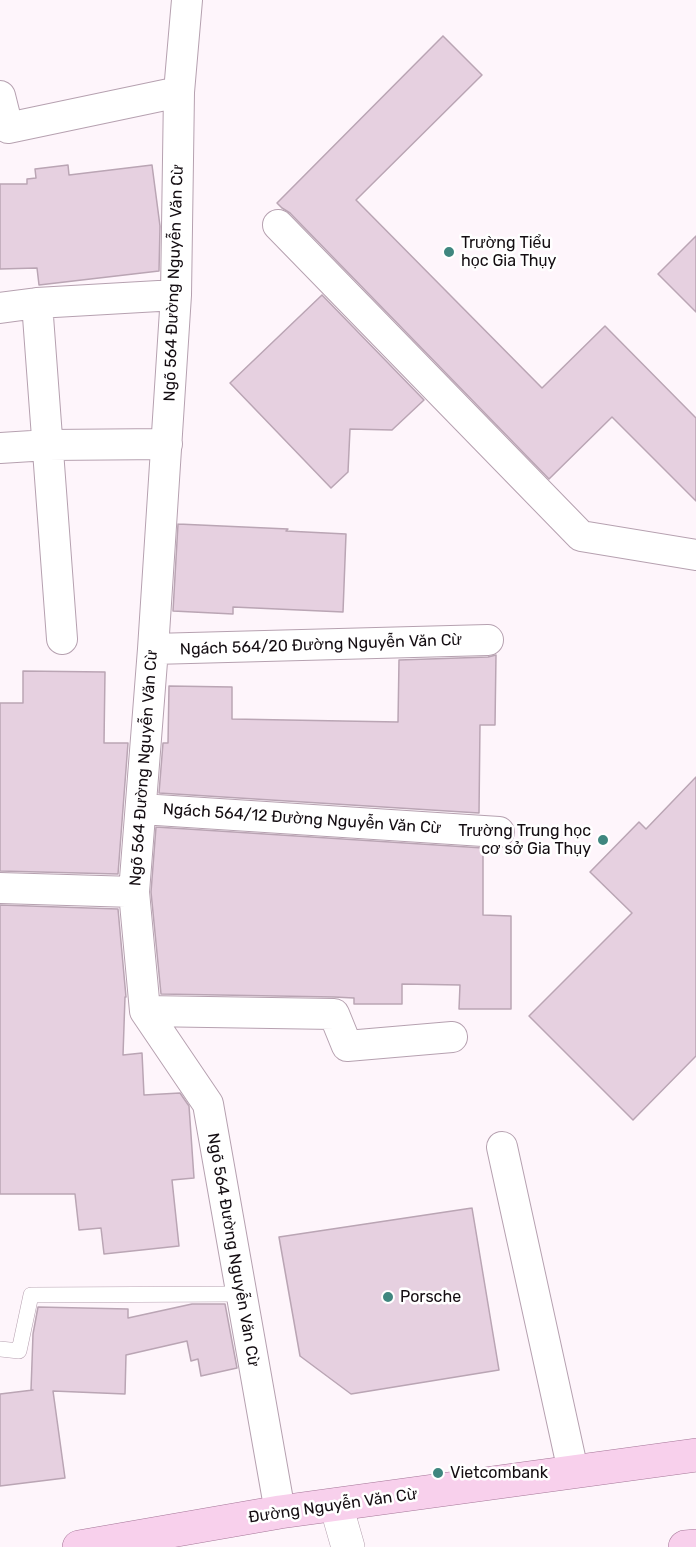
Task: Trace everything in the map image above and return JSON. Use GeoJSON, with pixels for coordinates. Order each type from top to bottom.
{"type":"FeatureCollection","features":[{"type":"Feature","properties":{"kind":"main road","name":"Đường Nguyễn Văn Cừ"},"geometry":{"type":"LineString","coordinates":[[79,1547],[280,1512],[696,1455]]}},
{"type":"Feature","properties":{"kind":"main road"},"geometry":{"type":"LineString","coordinates":[[336,1505],[348,1547]]}},
{"type":"Feature","properties":{"kind":"main road"},"geometry":{"type":"LineString","coordinates":[[685,1547],[696,1546]]}},
{"type":"Feature","properties":{"kind":"street","name":"Ngõ 564 Đường Nguyễn Văn Cừ"},"geometry":{"type":"LineString","coordinates":[[187,0],[179,92],[176,294],[153,649],[134,892],[146,1011],[208,1104],[280,1512]]}},
{"type":"Feature","properties":{"kind":"street"},"geometry":{"type":"LineString","coordinates":[[0,96],[8,128],[179,92]]}},
{"type":"Feature","properties":{"kind":"street"},"geometry":{"type":"LineString","coordinates":[[278,225],[581,536],[696,555]]}},
{"type":"Feature","properties":{"kind":"street"},"geometry":{"type":"LineString","coordinates":[[0,308],[37,303],[176,294]]}},
{"type":"Feature","properties":{"kind":"street"},"geometry":{"type":"LineString","coordinates":[[37,303],[62,639]]}},
{"type":"Feature","properties":{"kind":"street"},"geometry":{"type":"LineString","coordinates":[[0,448],[48,445],[167,444]]}},
{"type":"Feature","properties":{"kind":"street","name":"Ngách 564/20 Đường Nguyễn Văn Cừ"},"geometry":{"type":"LineString","coordinates":[[153,649],[488,640]]}},
{"type":"Feature","properties":{"kind":"street","name":"Ngách 564/12 Đường Nguyễn Văn Cừ"},"geometry":{"type":"LineString","coordinates":[[141,809],[499,832]]}},
{"type":"Feature","properties":{"kind":"street"},"geometry":{"type":"LineString","coordinates":[[0,888],[134,892]]}},
{"type":"Feature","properties":{"kind":"street"},"geometry":{"type":"LineString","coordinates":[[146,1011],[334,1014],[347,1046],[452,1037]]}},
{"type":"Feature","properties":{"kind":"street"},"geometry":{"type":"LineString","coordinates":[[502,1147],[573,1471]]}},
{"type":"Feature","properties":{"kind":"lane"},"geometry":{"type":"LineString","coordinates":[[0,1349],[19,1351],[31,1295],[241,1294]]}},
{"type":"Feature","properties":{"kind":"building"},"geometry":{"type":"Polygon","coordinates":[[[443,36],[482,75],[356,200],[542,388],[605,326],[696,418],[696,501],[612,417],[549,479],[290,213],[277,203],[443,36]]]}},
{"type":"Feature","properties":{"kind":"building"},"geometry":{"type":"Polygon","coordinates":[[[68,165],[69,175],[152,165],[160,226],[159,271],[39,285],[37,268],[0,269],[0,184],[27,184],[27,179],[36,178],[35,169],[68,165]]]}},
{"type":"Feature","properties":{"kind":"building"},"geometry":{"type":"Polygon","coordinates":[[[696,236],[696,312],[658,274],[696,236]]]}},
{"type":"Feature","properties":{"kind":"building"},"geometry":{"type":"Polygon","coordinates":[[[322,295],[424,400],[392,430],[350,429],[348,472],[331,488],[230,383],[322,295]]]}},
{"type":"Feature","properties":{"kind":"building"},"geometry":{"type":"Polygon","coordinates":[[[178,524],[346,534],[343,612],[233,607],[233,614],[173,611],[178,524]]]}},
{"type":"Feature","properties":{"kind":"building"},"geometry":{"type":"Polygon","coordinates":[[[496,655],[495,725],[480,725],[479,813],[159,793],[163,743],[168,743],[169,686],[232,687],[232,719],[398,722],[399,660],[496,655]]]}},
{"type":"Feature","properties":{"kind":"building"},"geometry":{"type":"Polygon","coordinates":[[[23,671],[105,672],[104,743],[128,743],[118,874],[0,871],[0,703],[23,703],[23,671]]]}},
{"type":"Feature","properties":{"kind":"building"},"geometry":{"type":"Polygon","coordinates":[[[696,777],[696,1056],[633,1120],[529,1016],[632,913],[590,872],[639,822],[646,829],[696,777]]]}},
{"type":"Feature","properties":{"kind":"building"},"geometry":{"type":"Polygon","coordinates":[[[156,827],[483,848],[483,915],[511,916],[511,1009],[459,1009],[460,985],[402,984],[402,1004],[354,1004],[354,998],[334,997],[161,994],[151,892],[156,827]]]}},
{"type":"Feature","properties":{"kind":"building"},"geometry":{"type":"Polygon","coordinates":[[[0,905],[118,909],[126,997],[123,1055],[142,1053],[144,1095],[180,1093],[189,1106],[194,1178],[172,1180],[179,1246],[104,1254],[101,1228],[79,1230],[75,1194],[0,1194],[0,905]]]}},
{"type":"Feature","properties":{"kind":"building","name":"Porsche"},"geometry":{"type":"Polygon","coordinates":[[[472,1208],[499,1370],[351,1394],[300,1356],[279,1237],[472,1208]]]}},
{"type":"Feature","properties":{"kind":"building"},"geometry":{"type":"Polygon","coordinates":[[[192,1304],[225,1304],[237,1368],[201,1376],[198,1359],[191,1361],[187,1341],[126,1355],[125,1394],[53,1391],[65,1478],[0,1486],[0,1394],[33,1390],[31,1390],[33,1334],[38,1307],[128,1309],[128,1318],[192,1304]]]}},
{"type":"Feature","properties":{"kind":"place","name":"Trường Tiểu học Gia Thụy"},"geometry":{"type":"Point","coordinates":[449,252]}},
{"type":"Feature","properties":{"kind":"place","name":"Trường Trung học cơ sở Gia Thụy"},"geometry":{"type":"Point","coordinates":[603,840]}},
{"type":"Feature","properties":{"kind":"place","name":"Porsche"},"geometry":{"type":"Point","coordinates":[388,1297]}},
{"type":"Feature","properties":{"kind":"place","name":"Vietcombank"},"geometry":{"type":"Point","coordinates":[438,1473]}}]}
